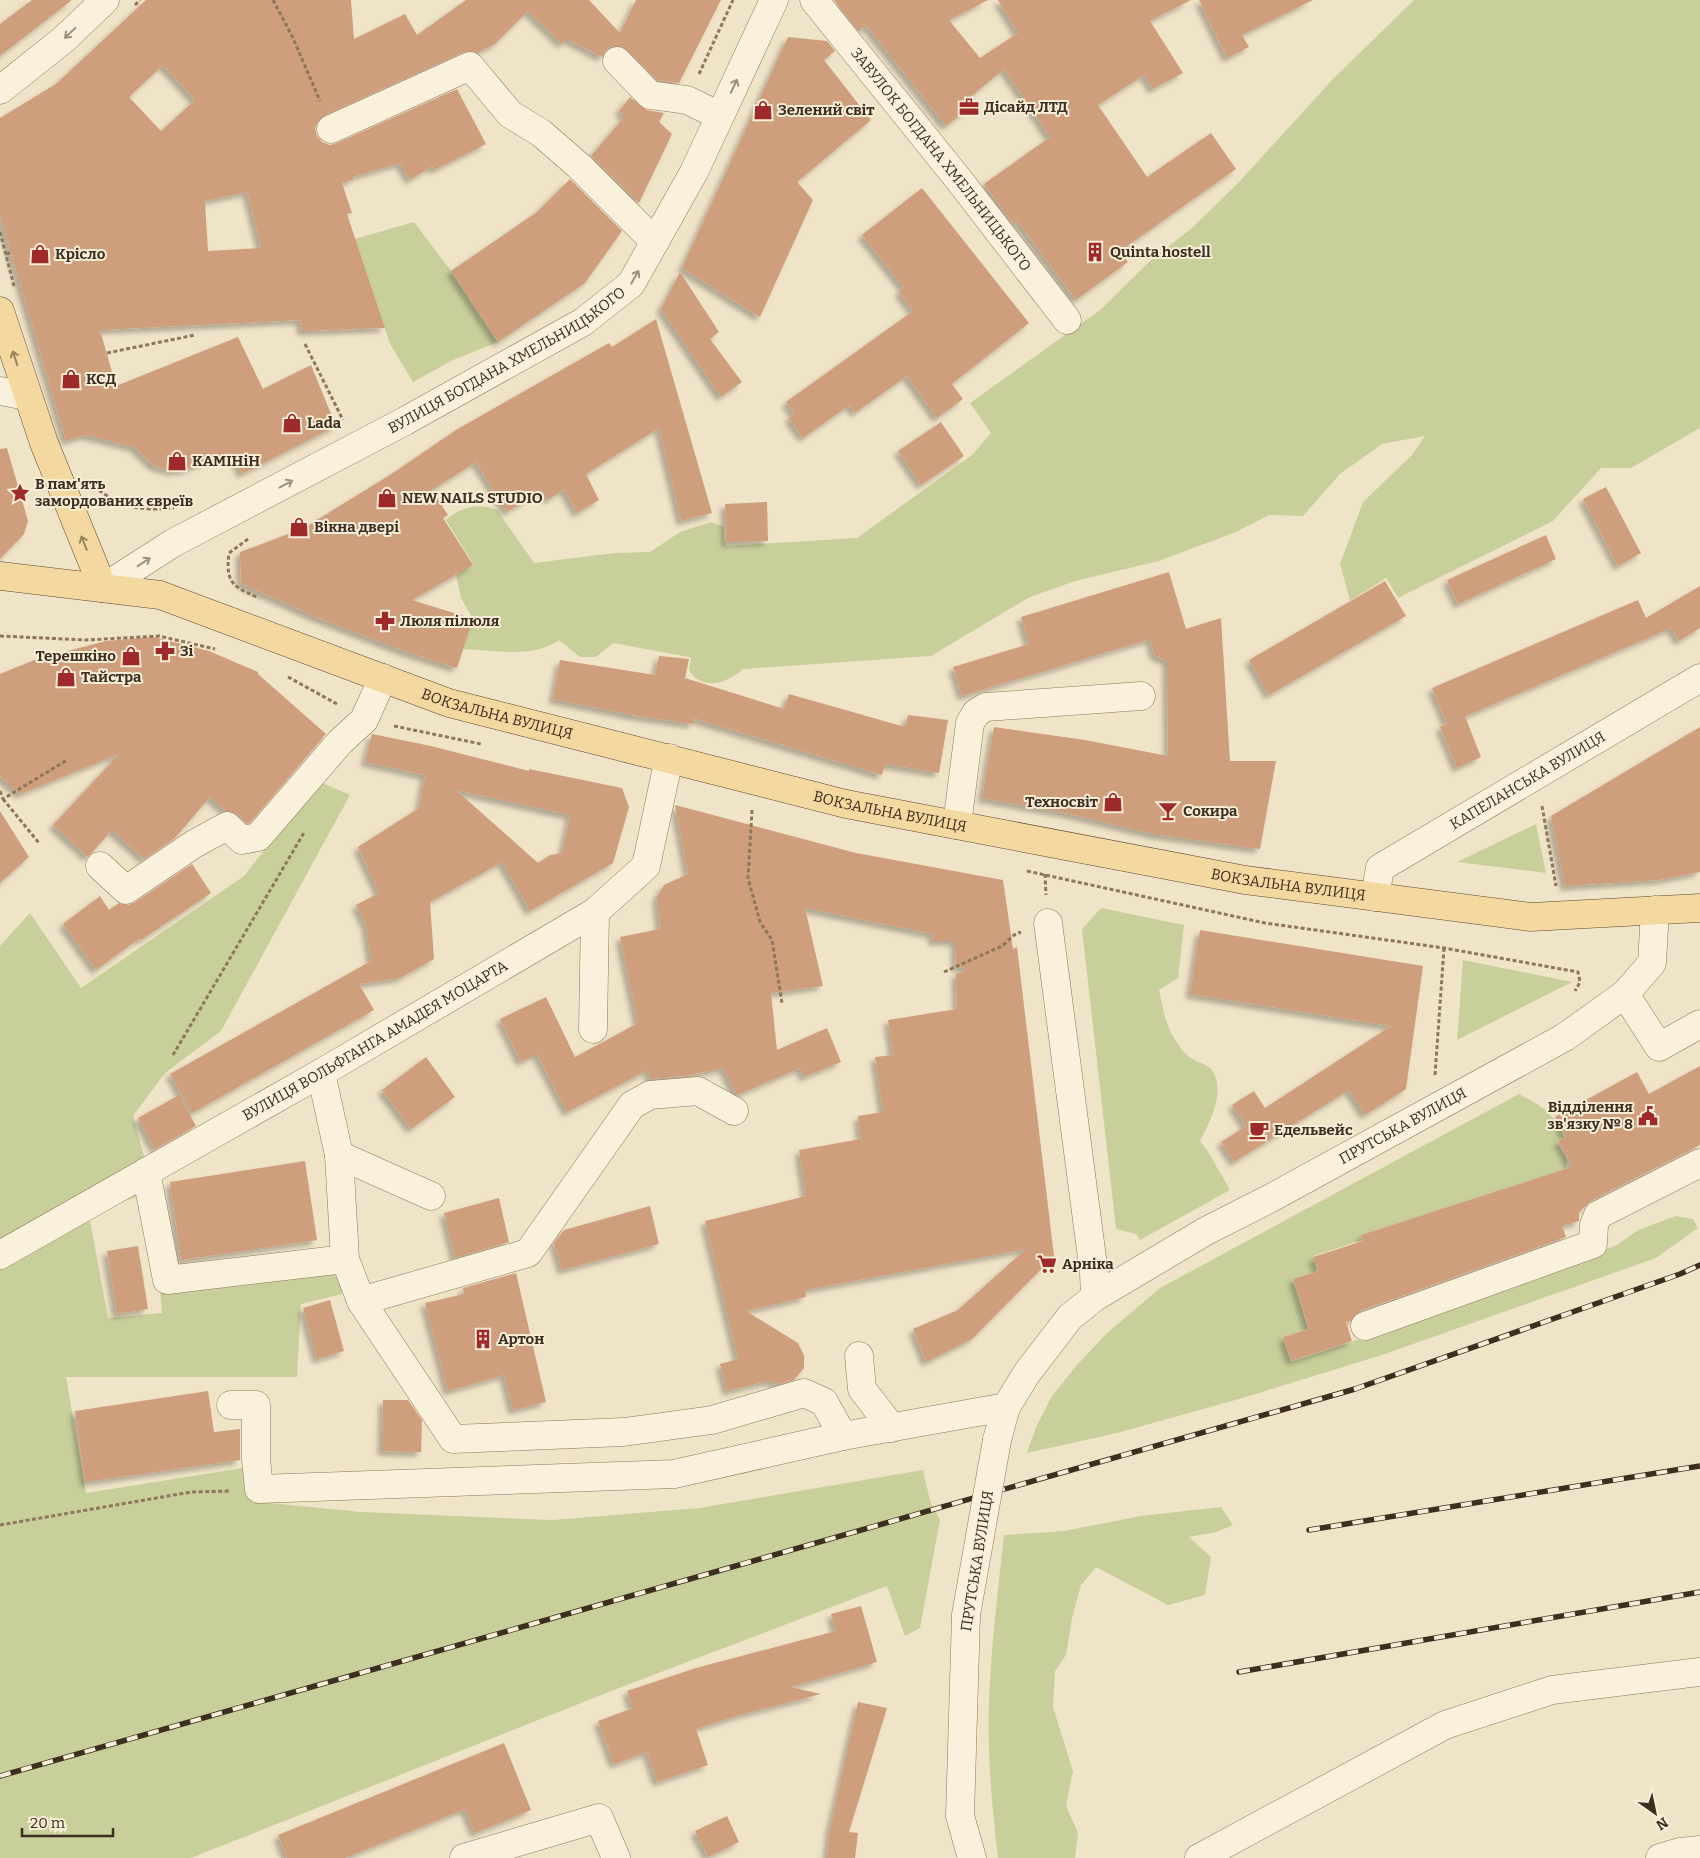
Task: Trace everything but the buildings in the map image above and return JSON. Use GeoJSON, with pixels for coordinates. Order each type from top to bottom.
{"type":"FeatureCollection","features":[{"type":"Feature","properties":{"kind":"main road"},"geometry":{"type":"LineString","coordinates":[[0,311],[27,396],[103,588]]}},
{"type":"Feature","properties":{"kind":"main road","name":"ВОКЗАЛЬНА ВУЛИЦЯ"},"geometry":{"type":"LineString","coordinates":[[0,576],[160,595],[449,703],[846,804],[1245,880],[1374,897],[1531,916],[1700,908]]}},
{"type":"Feature","properties":{"kind":"street"},"geometry":{"type":"LineString","coordinates":[[0,90],[63,40],[105,0]]}},
{"type":"Feature","properties":{"kind":"street","name":"ВУЛИЦЯ БОГДАНА ХМЕЛЬНИЦЬКОГО"},"geometry":{"type":"LineString","coordinates":[[103,588],[172,543],[405,421],[583,322],[632,284],[694,172],[774,0]]}},
{"type":"Feature","properties":{"kind":"street","name":"ЗАВУЛОК БОГДАНА ХМЕЛЬНИЦЬКОГО"},"geometry":{"type":"LineString","coordinates":[[814,0],[959,180],[1067,320]]}},
{"type":"Feature","properties":{"kind":"street"},"geometry":{"type":"LineString","coordinates":[[617,61],[650,94],[688,100],[720,116]]}},
{"type":"Feature","properties":{"kind":"street"},"geometry":{"type":"LineString","coordinates":[[332,129],[470,66],[510,114],[541,133],[579,166],[655,242]]}},
{"type":"Feature","properties":{"kind":"street"},"geometry":{"type":"LineString","coordinates":[[0,391],[27,396]]}},
{"type":"Feature","properties":{"kind":"street"},"geometry":{"type":"LineString","coordinates":[[100,866],[126,890],[194,844],[227,826],[242,840],[258,837],[340,742],[364,720],[383,678]]}},
{"type":"Feature","properties":{"kind":"street","name":"КАПЕЛАНСЬКА ВУЛИЦЯ"},"geometry":{"type":"LineString","coordinates":[[1374,897],[1380,868],[1700,678]]}},
{"type":"Feature","properties":{"kind":"street"},"geometry":{"type":"LineString","coordinates":[[957,825],[970,723],[976,713],[986,707],[1142,696]]}},
{"type":"Feature","properties":{"kind":"street","name":"ВУЛИЦЯ ВОЛЬФГАНГА АМАДЕЯ МОЦАРТА"},"geometry":{"type":"LineString","coordinates":[[0,1255],[320,1073],[595,912],[646,866],[669,758]]}},
{"type":"Feature","properties":{"kind":"street","name":"ПРУТСЬКА ВУЛИЦЯ"},"geometry":{"type":"LineString","coordinates":[[972,1858],[960,1816],[966,1616],[997,1440],[1006,1408],[1027,1373],[1070,1317],[1095,1297],[1206,1231],[1271,1198],[1565,1037],[1625,994],[1652,963],[1655,910]]}},
{"type":"Feature","properties":{"kind":"street"},"geometry":{"type":"LineString","coordinates":[[593,1028],[595,912]]}},
{"type":"Feature","properties":{"kind":"street"},"geometry":{"type":"LineString","coordinates":[[1048,923],[1094,1273],[1095,1297]]}},
{"type":"Feature","properties":{"kind":"street"},"geometry":{"type":"LineString","coordinates":[[1625,994],[1659,1047],[1700,1024]]}},
{"type":"Feature","properties":{"kind":"street"},"geometry":{"type":"LineString","coordinates":[[320,1073],[339,1155],[345,1259],[361,1301],[453,1439],[624,1432],[712,1420],[804,1393],[824,1402],[843,1436]]}},
{"type":"Feature","properties":{"kind":"street"},"geometry":{"type":"LineString","coordinates":[[361,1301],[528,1253],[632,1105],[650,1095],[698,1091],[734,1110]]}},
{"type":"Feature","properties":{"kind":"street"},"geometry":{"type":"LineString","coordinates":[[339,1155],[431,1196]]}},
{"type":"Feature","properties":{"kind":"street"},"geometry":{"type":"LineString","coordinates":[[1365,1326],[1594,1244],[1594,1225],[1598,1215],[1700,1164]]}},
{"type":"Feature","properties":{"kind":"street"},"geometry":{"type":"LineString","coordinates":[[146,1172],[167,1280],[345,1259]]}},
{"type":"Feature","properties":{"kind":"street"},"geometry":{"type":"LineString","coordinates":[[859,1356],[862,1389],[892,1428]]}},
{"type":"Feature","properties":{"kind":"street"},"geometry":{"type":"LineString","coordinates":[[231,1404],[256,1405],[256,1459],[259,1489],[674,1474],[843,1436],[1006,1408]]}},
{"type":"Feature","properties":{"kind":"street"},"geometry":{"type":"LineString","coordinates":[[1199,1858],[1445,1726],[1552,1690],[1700,1672]]}},
{"type":"Feature","properties":{"kind":"street"},"geometry":{"type":"LineString","coordinates":[[959,1858],[960,1816]]}},
{"type":"Feature","properties":{"kind":"street"},"geometry":{"type":"LineString","coordinates":[[464,1858],[599,1818],[616,1858]]}},
{"type":"Feature","properties":{"kind":"street"},"geometry":{"type":"LineString","coordinates":[[1660,1858],[1680,1852],[1700,1850]]}},
{"type":"Feature","properties":{"kind":"path"},"geometry":{"type":"LineString","coordinates":[[272,0],[293,38],[332,129]]}},
{"type":"Feature","properties":{"kind":"path"},"geometry":{"type":"LineString","coordinates":[[688,100],[733,0]]}},
{"type":"Feature","properties":{"kind":"path"},"geometry":{"type":"LineString","coordinates":[[0,232],[14,287]]}},
{"type":"Feature","properties":{"kind":"path"},"geometry":{"type":"LineString","coordinates":[[6,254],[12,252]]}},
{"type":"Feature","properties":{"kind":"path"},"geometry":{"type":"LineString","coordinates":[[107,353],[195,335]]}},
{"type":"Feature","properties":{"kind":"path"},"geometry":{"type":"LineString","coordinates":[[305,344],[346,426]]}},
{"type":"Feature","properties":{"kind":"path"},"geometry":{"type":"LineString","coordinates":[[90,482],[116,503],[134,508],[182,507]]}},
{"type":"Feature","properties":{"kind":"path"},"geometry":{"type":"LineString","coordinates":[[235,587],[228,573],[230,553],[253,537]]}},
{"type":"Feature","properties":{"kind":"path"},"geometry":{"type":"LineString","coordinates":[[0,636],[86,640],[159,636],[222,651]]}},
{"type":"Feature","properties":{"kind":"path"},"geometry":{"type":"LineString","coordinates":[[283,674],[364,720],[484,745]]}},
{"type":"Feature","properties":{"kind":"path"},"geometry":{"type":"LineString","coordinates":[[4,799],[67,760]]}},
{"type":"Feature","properties":{"kind":"path"},"geometry":{"type":"LineString","coordinates":[[0,791],[4,799],[39,843]]}},
{"type":"Feature","properties":{"kind":"path"},"geometry":{"type":"LineString","coordinates":[[743,807],[761,811]]}},
{"type":"Feature","properties":{"kind":"path"},"geometry":{"type":"LineString","coordinates":[[752,809],[748,878],[760,922],[772,940],[782,1004]]}},
{"type":"Feature","properties":{"kind":"path"},"geometry":{"type":"LineString","coordinates":[[1544,820],[1556,892]]}},
{"type":"Feature","properties":{"kind":"path"},"geometry":{"type":"LineString","coordinates":[[173,1055],[306,828]]}},
{"type":"Feature","properties":{"kind":"path"},"geometry":{"type":"LineString","coordinates":[[944,972],[1002,946],[1014,935],[1048,923],[1043,840]]}},
{"type":"Feature","properties":{"kind":"path"},"geometry":{"type":"LineString","coordinates":[[1020,870],[1096,888],[1265,923],[1444,948],[1578,972],[1580,982],[1570,996]]}},
{"type":"Feature","properties":{"kind":"path"},"geometry":{"type":"LineString","coordinates":[[1442,1076],[1434,1081],[1444,948]]}},
{"type":"Feature","properties":{"kind":"path"},"geometry":{"type":"LineString","coordinates":[[0,1525],[191,1492],[259,1489]]}},
{"type":"Feature","properties":{"kind":"green space"},"geometry":{"type":"Polygon","coordinates":[[[1414,0],[1700,0],[1700,428],[1631,468],[1601,468],[1553,521],[1398,598],[1386,578],[1350,600],[1340,564],[1363,502],[1412,455],[1425,436],[1382,444],[1340,474],[1303,516],[1269,515],[1236,532],[1159,561],[1075,581],[1028,598],[931,656],[743,669],[723,681],[708,683],[694,677],[689,670],[691,659],[689,657],[613,643],[596,657],[580,657],[559,640],[537,650],[500,652],[463,649],[473,619],[461,598],[456,575],[473,564],[446,520],[457,512],[470,507],[484,506],[497,510],[534,563],[615,553],[650,552],[680,532],[711,522],[724,527],[724,542],[727,546],[857,538],[972,455],[991,433],[970,403],[1100,310],[1151,260],[1192,228],[1238,183],[1333,79],[1414,0]]]}},
{"type":"Feature","properties":{"kind":"green space"},"geometry":{"type":"Polygon","coordinates":[[[414,222],[451,271],[498,342],[453,360],[413,382],[390,344],[355,239],[414,222]]]}},
{"type":"Feature","properties":{"kind":"green space"},"geometry":{"type":"Polygon","coordinates":[[[318,781],[350,795],[221,1031],[165,1073],[133,1116],[144,1156],[136,1197],[89,1215],[108,1318],[162,1313],[160,1289],[339,1263],[342,1294],[301,1304],[297,1377],[66,1377],[86,1493],[243,1468],[259,1502],[361,1512],[553,1520],[699,1508],[923,1470],[930,1501],[940,1520],[920,1628],[905,1636],[887,1586],[614,1690],[191,1858],[0,1858],[0,946],[30,913],[81,988],[244,876],[318,781]]]}},
{"type":"Feature","properties":{"kind":"green space"},"geometry":{"type":"Polygon","coordinates":[[[1536,824],[1546,873],[1457,862],[1536,824]]]}},
{"type":"Feature","properties":{"kind":"green space"},"geometry":{"type":"Polygon","coordinates":[[[1101,908],[1184,925],[1178,978],[1159,990],[1165,1018],[1174,1038],[1185,1054],[1209,1067],[1216,1077],[1217,1096],[1215,1105],[1200,1141],[1230,1190],[1140,1240],[1136,1234],[1116,1229],[1082,929],[1101,908]]]}},
{"type":"Feature","properties":{"kind":"green space"},"geometry":{"type":"Polygon","coordinates":[[[1463,960],[1572,982],[1457,1040],[1463,960]]]}},
{"type":"Feature","properties":{"kind":"green space"},"geometry":{"type":"Polygon","coordinates":[[[1519,1094],[1541,1107],[1555,1121],[1564,1137],[1557,1141],[1567,1159],[1566,1169],[1361,1235],[1362,1240],[1313,1256],[1317,1271],[1293,1279],[1308,1329],[1283,1337],[1291,1362],[1451,1308],[1617,1245],[1638,1230],[1676,1216],[1693,1219],[1698,1228],[1656,1258],[1382,1355],[1246,1397],[1117,1433],[1027,1453],[1036,1427],[1052,1396],[1076,1366],[1106,1334],[1160,1288],[1519,1094]]]}},
{"type":"Feature","properties":{"kind":"green space"},"geometry":{"type":"Polygon","coordinates":[[[1221,1507],[1233,1525],[1216,1532],[1189,1537],[1211,1557],[1205,1595],[1168,1605],[1096,1567],[1081,1585],[1072,1618],[1066,1655],[1055,1671],[1053,1707],[1073,1771],[1066,1806],[1078,1833],[1075,1858],[998,1858],[990,1780],[989,1722],[993,1639],[1004,1535],[1064,1531],[1141,1516],[1221,1507]]]}},
{"type":"Feature","properties":{"kind":"railway"},"geometry":{"type":"LineString","coordinates":[[0,1776],[1355,1389],[1680,1274],[1700,1265]]}},
{"type":"Feature","properties":{"kind":"railway"},"geometry":{"type":"LineString","coordinates":[[1309,1530],[1700,1466]]}},
{"type":"Feature","properties":{"kind":"railway"},"geometry":{"type":"LineString","coordinates":[[1239,1672],[1700,1592]]}},
{"type":"Feature","properties":{"kind":"place","name":"Дісайд ЛТД"},"geometry":{"type":"Point","coordinates":[969,107]}},
{"type":"Feature","properties":{"kind":"place","name":"Зелений світ"},"geometry":{"type":"Point","coordinates":[763,110]}},
{"type":"Feature","properties":{"kind":"place","name":"Quinta hostell"},"geometry":{"type":"Point","coordinates":[1095,252]}},
{"type":"Feature","properties":{"kind":"place","name":"Крісло"},"geometry":{"type":"Point","coordinates":[40,254]}},
{"type":"Feature","properties":{"kind":"place","name":"КСД"},"geometry":{"type":"Point","coordinates":[71,379]}},
{"type":"Feature","properties":{"kind":"place","name":"Lada"},"geometry":{"type":"Point","coordinates":[292,423]}},
{"type":"Feature","properties":{"kind":"place","name":"КАМІНіН"},"geometry":{"type":"Point","coordinates":[177,461]}},
{"type":"Feature","properties":{"kind":"place","name":"В пам'ять замордованих євреїв"},"geometry":{"type":"Point","coordinates":[20,493]}},
{"type":"Feature","properties":{"kind":"place","name":"NEW NAILS STUDIO"},"geometry":{"type":"Point","coordinates":[387,498]}},
{"type":"Feature","properties":{"kind":"place","name":"Вікна двері"},"geometry":{"type":"Point","coordinates":[299,527]}},
{"type":"Feature","properties":{"kind":"place","name":"Люля пілюля"},"geometry":{"type":"Point","coordinates":[385,621]}},
{"type":"Feature","properties":{"kind":"place","name":"3і"},"geometry":{"type":"Point","coordinates":[165,651]}},
{"type":"Feature","properties":{"kind":"place","name":"Терешкіно"},"geometry":{"type":"Point","coordinates":[131,656]}},
{"type":"Feature","properties":{"kind":"place","name":"Тайстра"},"geometry":{"type":"Point","coordinates":[66,677]}},
{"type":"Feature","properties":{"kind":"place","name":"Техносвіт"},"geometry":{"type":"Point","coordinates":[1113,802]}},
{"type":"Feature","properties":{"kind":"place","name":"Сокира"},"geometry":{"type":"Point","coordinates":[1168,811]}},
{"type":"Feature","properties":{"kind":"place","name":"Відділення зв'язку № 8"},"geometry":{"type":"Point","coordinates":[1648,1116]}},
{"type":"Feature","properties":{"kind":"place","name":"Едельвейс"},"geometry":{"type":"Point","coordinates":[1259,1130]}},
{"type":"Feature","properties":{"kind":"place","name":"Арніка"},"geometry":{"type":"Point","coordinates":[1047,1264]}},
{"type":"Feature","properties":{"kind":"place","name":"Артон"},"geometry":{"type":"Point","coordinates":[483,1339]}}]}
